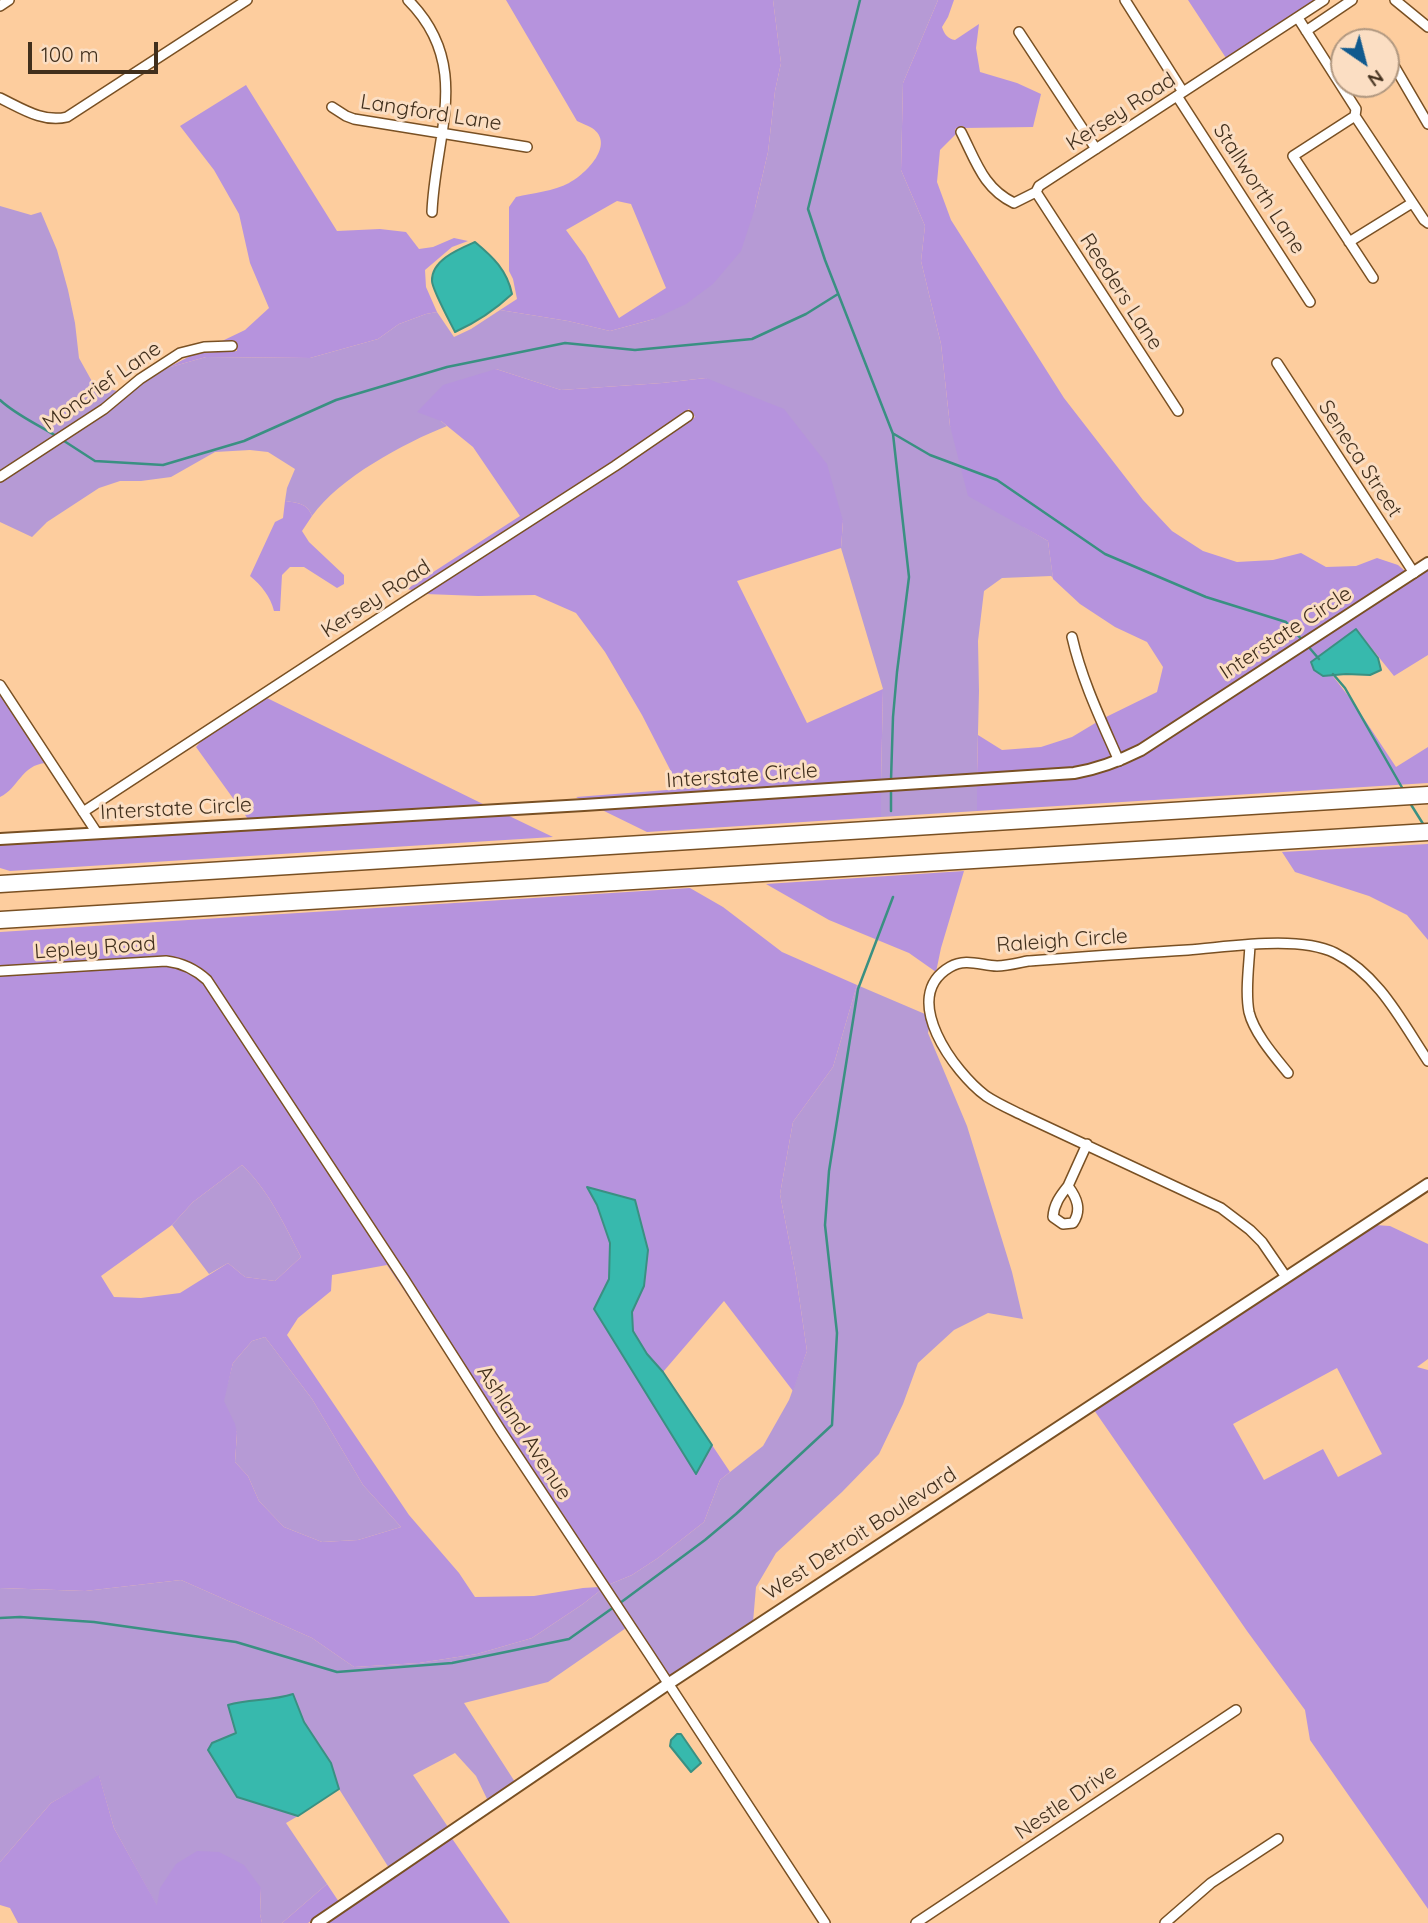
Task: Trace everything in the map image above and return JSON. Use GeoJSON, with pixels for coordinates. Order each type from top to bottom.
{"type":"FeatureCollection","features":[{"type":"Feature","properties":{"kind":"highway"},"geometry":{"type":"LineString","coordinates":[[0,884],[1428,795]]}},
{"type":"Feature","properties":{"kind":"highway"},"geometry":{"type":"LineString","coordinates":[[0,920],[1428,832]]}},
{"type":"Feature","properties":{"kind":"street"},"geometry":{"type":"LineString","coordinates":[[0,6],[9,0]]}},
{"type":"Feature","properties":{"kind":"street"},"geometry":{"type":"LineString","coordinates":[[0,98],[43,118],[58,120],[67,117],[247,0]]}},
{"type":"Feature","properties":{"kind":"street"},"geometry":{"type":"LineString","coordinates":[[408,0],[429,27],[444,65],[447,95],[432,212]]}},
{"type":"Feature","properties":{"kind":"street","name":"Stallworth Lane"},"geometry":{"type":"LineString","coordinates":[[1125,0],[1180,94],[1310,302]]}},
{"type":"Feature","properties":{"kind":"street","name":"Kersey Road"},"geometry":{"type":"LineString","coordinates":[[961,132],[992,189],[1014,203],[1036,192],[1039,186],[1324,0]]}},
{"type":"Feature","properties":{"kind":"street"},"geometry":{"type":"LineString","coordinates":[[1306,31],[1352,0]]}},
{"type":"Feature","properties":{"kind":"street"},"geometry":{"type":"LineString","coordinates":[[1395,0],[1428,27]]}},
{"type":"Feature","properties":{"kind":"street"},"geometry":{"type":"LineString","coordinates":[[1298,18],[1330,62]]}},
{"type":"Feature","properties":{"kind":"street"},"geometry":{"type":"LineString","coordinates":[[1019,32],[1096,149]]}},
{"type":"Feature","properties":{"kind":"street"},"geometry":{"type":"LineString","coordinates":[[1400,76],[1428,124]]}},
{"type":"Feature","properties":{"kind":"street"},"geometry":{"type":"LineString","coordinates":[[1351,98],[1357,113],[1293,156],[1373,278]]}},
{"type":"Feature","properties":{"kind":"street","name":"Langford Lane"},"geometry":{"type":"LineString","coordinates":[[332,107],[354,119],[527,147]]}},
{"type":"Feature","properties":{"kind":"street"},"geometry":{"type":"LineString","coordinates":[[1354,116],[1426,221]]}},
{"type":"Feature","properties":{"kind":"street","name":"Reeders Lane"},"geometry":{"type":"LineString","coordinates":[[1036,192],[1178,411]]}},
{"type":"Feature","properties":{"kind":"street"},"geometry":{"type":"LineString","coordinates":[[1349,242],[1412,202]]}},
{"type":"Feature","properties":{"kind":"street","name":"Moncrief Lane"},"geometry":{"type":"LineString","coordinates":[[0,477],[104,409],[140,379],[180,353],[204,347],[232,346]]}},
{"type":"Feature","properties":{"kind":"street","name":"Seneca Street"},"geometry":{"type":"LineString","coordinates":[[1277,363],[1414,573]]}},
{"type":"Feature","properties":{"kind":"street","name":"Kersey Road"},"geometry":{"type":"LineString","coordinates":[[83,812],[688,416]]}},
{"type":"Feature","properties":{"kind":"street","name":"Interstate Circle"},"geometry":{"type":"LineString","coordinates":[[0,839],[1074,773],[1119,761],[1141,750],[1428,563]]}},
{"type":"Feature","properties":{"kind":"street"},"geometry":{"type":"LineString","coordinates":[[1072,637],[1091,699],[1119,761]]}},
{"type":"Feature","properties":{"kind":"street"},"geometry":{"type":"LineString","coordinates":[[0,685],[97,833]]}},
{"type":"Feature","properties":{"kind":"street","name":"Raleigh Circle"},"geometry":{"type":"LineString","coordinates":[[1286,1277],[1262,1242],[1235,1217],[1209,1202],[998,1103],[977,1088],[936,1033],[929,1012],[931,990],[940,975],[964,962],[999,966],[1028,961],[1250,945],[1300,944],[1334,953],[1359,969],[1380,989],[1428,1061]]}},
{"type":"Feature","properties":{"kind":"street"},"geometry":{"type":"LineString","coordinates":[[1250,945],[1250,1013],[1260,1035],[1288,1073]]}},
{"type":"Feature","properties":{"kind":"street","name":"Lepley Road"},"geometry":{"type":"LineString","coordinates":[[0,971],[166,961],[190,967]]}},
{"type":"Feature","properties":{"kind":"street","name":"Ashland Avenue"},"geometry":{"type":"LineString","coordinates":[[190,967],[207,980],[215,992],[825,1923]]}},
{"type":"Feature","properties":{"kind":"street"},"geometry":{"type":"LineString","coordinates":[[1068,1186],[1087,1144]]}},
{"type":"Feature","properties":{"kind":"street","name":"West Detroit Boulevard"},"geometry":{"type":"LineString","coordinates":[[317,1923],[668,1685],[1428,1184]]}},
{"type":"Feature","properties":{"kind":"street","name":"Nestle Drive"},"geometry":{"type":"LineString","coordinates":[[916,1923],[1236,1710]]}},
{"type":"Feature","properties":{"kind":"street"},"geometry":{"type":"LineString","coordinates":[[1165,1923],[1211,1883],[1278,1839]]}},
{"type":"Feature","properties":{"kind":"shaded area"},"geometry":{"type":"Polygon","coordinates":[[[506,0],[773,0],[781,63],[768,152],[755,208],[741,251],[713,284],[686,304],[654,319],[610,331],[500,310],[517,299],[509,271],[509,207],[516,197],[557,188],[576,179],[590,166],[600,150],[599,135],[592,128],[577,121],[506,0]],[[617,201],[566,230],[585,256],[619,318],[666,288],[631,204],[617,201]]]}},
{"type":"Feature","properties":{"kind":"shaded area"},"geometry":{"type":"Polygon","coordinates":[[[773,0],[938,0],[903,83],[901,170],[925,226],[921,261],[941,344],[950,426],[1024,527],[1048,541],[1053,578],[1002,578],[984,591],[978,641],[977,775],[881,782],[883,689],[841,548],[843,521],[706,378],[561,390],[496,369],[441,421],[447,426],[412,442],[355,475],[338,488],[312,516],[305,506],[285,501],[295,469],[268,452],[250,450],[215,452],[171,477],[120,481],[99,488],[47,522],[32,537],[0,522],[0,483],[107,413],[143,383],[167,368],[206,357],[310,358],[378,339],[399,324],[437,312],[454,337],[500,310],[610,331],[654,319],[755,208],[768,152],[781,63],[773,0]]]}},
{"type":"Feature","properties":{"kind":"shaded area"},"geometry":{"type":"Polygon","coordinates":[[[938,0],[954,0],[942,27],[950,39],[955,40],[979,24],[976,48],[980,72],[1017,83],[1041,94],[1033,127],[963,126],[955,129],[957,133],[940,150],[937,182],[951,220],[1064,398],[1143,500],[1172,531],[1203,551],[1237,562],[1273,560],[1301,553],[1326,567],[1356,566],[1377,558],[1398,565],[1406,572],[1139,746],[1121,755],[1104,718],[1157,692],[1163,667],[1147,642],[1115,627],[1080,604],[1053,579],[1048,541],[968,496],[950,426],[941,344],[921,261],[925,226],[901,170],[903,83],[938,0]]]}},
{"type":"Feature","properties":{"kind":"shaded area"},"geometry":{"type":"Polygon","coordinates":[[[1188,0],[1315,0],[1226,58],[1188,0]]]}},
{"type":"Feature","properties":{"kind":"shaded area"},"geometry":{"type":"Polygon","coordinates":[[[246,85],[337,231],[380,229],[406,232],[419,249],[433,247],[454,238],[468,241],[452,247],[425,270],[426,287],[437,312],[399,324],[378,339],[310,358],[206,357],[167,368],[196,353],[237,351],[236,341],[220,342],[245,330],[269,308],[250,263],[239,214],[214,170],[180,126],[246,85]]]}},
{"type":"Feature","properties":{"kind":"shaded area"},"geometry":{"type":"Polygon","coordinates":[[[0,206],[31,215],[41,212],[57,250],[68,290],[79,358],[94,385],[117,391],[101,405],[0,471],[0,206]]]}},
{"type":"Feature","properties":{"kind":"shaded area"},"geometry":{"type":"Polygon","coordinates":[[[496,369],[561,390],[706,378],[784,409],[827,464],[843,521],[841,548],[737,581],[807,723],[883,689],[881,782],[582,800],[576,797],[680,789],[642,715],[605,652],[576,613],[535,595],[426,594],[695,417],[689,409],[612,462],[412,590],[407,589],[520,516],[473,447],[441,421],[417,412],[443,385],[496,369]]]}},
{"type":"Feature","properties":{"kind":"shaded area"},"geometry":{"type":"Polygon","coordinates":[[[285,501],[308,508],[312,516],[302,531],[309,542],[344,575],[344,584],[337,588],[304,567],[290,567],[282,575],[280,611],[274,611],[265,592],[250,576],[275,522],[283,518],[285,501]]]}},
{"type":"Feature","properties":{"kind":"shaded area"},"geometry":{"type":"Polygon","coordinates":[[[1428,569],[1428,655],[1394,676],[1356,629],[1323,676],[1332,675],[1396,767],[1428,747],[1428,783],[977,811],[977,785],[1091,775],[1125,765],[1144,755],[1428,569]]]}},
{"type":"Feature","properties":{"kind":"shaded area"},"geometry":{"type":"Polygon","coordinates":[[[0,693],[46,763],[25,772],[12,788],[0,797],[0,693]]]}},
{"type":"Feature","properties":{"kind":"shaded area"},"geometry":{"type":"Polygon","coordinates":[[[267,698],[487,806],[248,819],[196,747],[203,739],[267,698]]]}},
{"type":"Feature","properties":{"kind":"shaded area"},"geometry":{"type":"Polygon","coordinates":[[[1097,722],[1113,758],[1073,768],[977,775],[978,735],[1002,750],[1041,747],[1072,737],[1097,722]]]}},
{"type":"Feature","properties":{"kind":"shaded area"},"geometry":{"type":"Polygon","coordinates":[[[977,785],[977,811],[881,817],[881,792],[977,785]]]}},
{"type":"Feature","properties":{"kind":"shaded area"},"geometry":{"type":"Polygon","coordinates":[[[881,792],[881,817],[647,832],[600,809],[881,792]]]}},
{"type":"Feature","properties":{"kind":"shaded area"},"geometry":{"type":"Polygon","coordinates":[[[505,814],[553,837],[10,871],[0,868],[0,844],[505,814]]]}},
{"type":"Feature","properties":{"kind":"shaded area"},"geometry":{"type":"Polygon","coordinates":[[[1428,844],[1428,940],[1407,915],[1369,896],[1295,872],[1282,852],[1428,844]]]}},
{"type":"Feature","properties":{"kind":"shaded area"},"geometry":{"type":"Polygon","coordinates":[[[964,871],[936,972],[909,953],[829,920],[766,884],[964,871]]]}},
{"type":"Feature","properties":{"kind":"shaded area"},"geometry":{"type":"Polygon","coordinates":[[[690,888],[723,907],[782,952],[857,985],[833,1067],[793,1122],[780,1194],[807,1351],[793,1391],[724,1301],[663,1372],[640,1345],[631,1321],[635,1302],[644,1286],[588,1188],[610,1243],[609,1279],[696,1473],[712,1445],[730,1472],[720,1480],[704,1522],[658,1558],[632,1575],[608,1585],[211,978],[190,963],[165,956],[0,966],[0,932],[690,888]]]}},
{"type":"Feature","properties":{"kind":"shaded area"},"geometry":{"type":"Polygon","coordinates":[[[166,965],[186,970],[204,983],[438,1341],[387,1265],[332,1275],[331,1291],[298,1318],[287,1335],[409,1515],[459,1573],[475,1597],[534,1596],[599,1587],[601,1590],[532,1638],[477,1654],[419,1663],[354,1667],[312,1638],[181,1580],[85,1591],[0,1588],[0,976],[166,965]],[[242,1165],[193,1202],[172,1225],[101,1276],[114,1297],[141,1298],[180,1293],[228,1263],[245,1277],[275,1281],[301,1257],[268,1197],[242,1165]],[[265,1337],[252,1341],[233,1363],[224,1401],[237,1433],[235,1462],[248,1476],[259,1501],[284,1527],[322,1542],[358,1540],[401,1527],[363,1485],[312,1399],[265,1337]]]}},
{"type":"Feature","properties":{"kind":"shaded area"},"geometry":{"type":"Polygon","coordinates":[[[857,985],[925,1014],[928,1033],[967,1126],[1012,1272],[1023,1319],[988,1313],[954,1330],[918,1363],[903,1404],[879,1454],[776,1553],[756,1587],[753,1622],[669,1678],[608,1585],[632,1575],[658,1558],[704,1522],[720,1480],[763,1446],[789,1400],[807,1351],[780,1194],[793,1122],[833,1067],[857,985]]]}},
{"type":"Feature","properties":{"kind":"shaded area"},"geometry":{"type":"Polygon","coordinates":[[[242,1165],[268,1197],[301,1257],[275,1281],[245,1277],[228,1263],[209,1274],[172,1225],[193,1202],[242,1165]]]}},
{"type":"Feature","properties":{"kind":"shaded area"},"geometry":{"type":"Polygon","coordinates":[[[1375,1225],[1390,1226],[1428,1244],[1428,1359],[1417,1367],[1428,1370],[1428,1909],[1310,1740],[1305,1710],[1094,1410],[1375,1225]],[[1337,1368],[1233,1424],[1264,1480],[1323,1449],[1338,1477],[1382,1454],[1337,1368]]]}},
{"type":"Feature","properties":{"kind":"shaded area"},"geometry":{"type":"Polygon","coordinates":[[[265,1337],[312,1399],[363,1485],[401,1527],[358,1540],[322,1542],[284,1527],[259,1501],[248,1476],[235,1462],[237,1433],[223,1401],[233,1363],[252,1341],[265,1337]]]}},
{"type":"Feature","properties":{"kind":"shaded area"},"geometry":{"type":"Polygon","coordinates":[[[181,1580],[312,1638],[354,1667],[419,1663],[477,1654],[532,1638],[601,1590],[626,1628],[548,1682],[464,1703],[515,1782],[488,1801],[476,1776],[455,1753],[413,1775],[448,1827],[389,1868],[339,1789],[331,1763],[304,1722],[293,1694],[236,1733],[212,1743],[209,1750],[237,1797],[298,1816],[286,1823],[327,1884],[282,1923],[262,1923],[261,1888],[157,1906],[114,1828],[99,1776],[51,1803],[0,1862],[0,1588],[85,1591],[181,1580]]]}},
{"type":"Feature","properties":{"kind":"shaded area"},"geometry":{"type":"Polygon","coordinates":[[[99,1775],[114,1828],[157,1905],[160,1888],[176,1864],[197,1851],[219,1852],[244,1865],[261,1888],[262,1923],[18,1923],[10,1908],[0,1905],[0,1862],[51,1803],[99,1775]]]}},
{"type":"Feature","properties":{"kind":"shaded area"},"geometry":{"type":"Polygon","coordinates":[[[451,1837],[510,1923],[326,1923],[451,1837]]]}},
{"type":"Feature","properties":{"kind":"shaded area"},"geometry":{"type":"Polygon","coordinates":[[[327,1884],[339,1902],[308,1923],[282,1923],[327,1884]]]}},
{"type":"Feature","properties":{"kind":"water"},"geometry":{"type":"Polygon","coordinates":[[[475,242],[498,265],[507,278],[512,294],[485,315],[455,332],[435,291],[433,274],[447,256],[475,242]]]}},
{"type":"Feature","properties":{"kind":"water"},"geometry":{"type":"Polygon","coordinates":[[[1356,629],[1378,658],[1381,670],[1370,675],[1323,676],[1314,670],[1311,662],[1356,629]]]}},
{"type":"Feature","properties":{"kind":"water"},"geometry":{"type":"Polygon","coordinates":[[[587,1187],[635,1200],[648,1250],[644,1286],[632,1312],[633,1331],[712,1445],[696,1474],[594,1309],[609,1279],[610,1243],[597,1205],[587,1187]]]}},
{"type":"Feature","properties":{"kind":"water"},"geometry":{"type":"Polygon","coordinates":[[[293,1694],[304,1722],[331,1763],[339,1789],[298,1816],[237,1797],[208,1750],[212,1743],[236,1733],[228,1705],[293,1694]]]}},
{"type":"Feature","properties":{"kind":"water"},"geometry":{"type":"Polygon","coordinates":[[[681,1734],[701,1763],[691,1772],[670,1746],[671,1740],[681,1734]]]}},
{"type":"Feature","properties":{"kind":"waterway"},"geometry":{"type":"LineString","coordinates":[[860,0],[808,209],[825,260],[893,434],[909,577],[893,717],[891,780]]}},
{"type":"Feature","properties":{"kind":"waterway"},"geometry":{"type":"LineString","coordinates":[[61,439],[95,461],[163,465],[244,441],[336,400],[447,367],[565,343],[635,350],[752,339],[806,314],[838,294]]}},
{"type":"Feature","properties":{"kind":"waterway"},"geometry":{"type":"LineString","coordinates":[[0,400],[56,436]]}},
{"type":"Feature","properties":{"kind":"waterway"},"geometry":{"type":"LineString","coordinates":[[894,434],[930,455],[997,480],[1105,554],[1206,597],[1286,622],[1303,641]]}},
{"type":"Feature","properties":{"kind":"waterway"},"geometry":{"type":"LineString","coordinates":[[1307,645],[1319,659]]}},
{"type":"Feature","properties":{"kind":"waterway"},"geometry":{"type":"LineString","coordinates":[[1333,674],[1345,688],[1404,791]]}},
{"type":"Feature","properties":{"kind":"waterway"},"geometry":{"type":"LineString","coordinates":[[891,787],[891,811]]}},
{"type":"Feature","properties":{"kind":"waterway"},"geometry":{"type":"LineString","coordinates":[[1410,803],[1425,827]]}},
{"type":"Feature","properties":{"kind":"waterway"},"geometry":{"type":"LineString","coordinates":[[620,1603],[736,1514],[832,1425],[837,1333],[825,1225],[829,1171],[858,989],[893,897]]}},
{"type":"Feature","properties":{"kind":"waterway"},"geometry":{"type":"LineString","coordinates":[[0,1618],[94,1622],[236,1642],[337,1672],[452,1663],[569,1639],[614,1607]]}}]}
